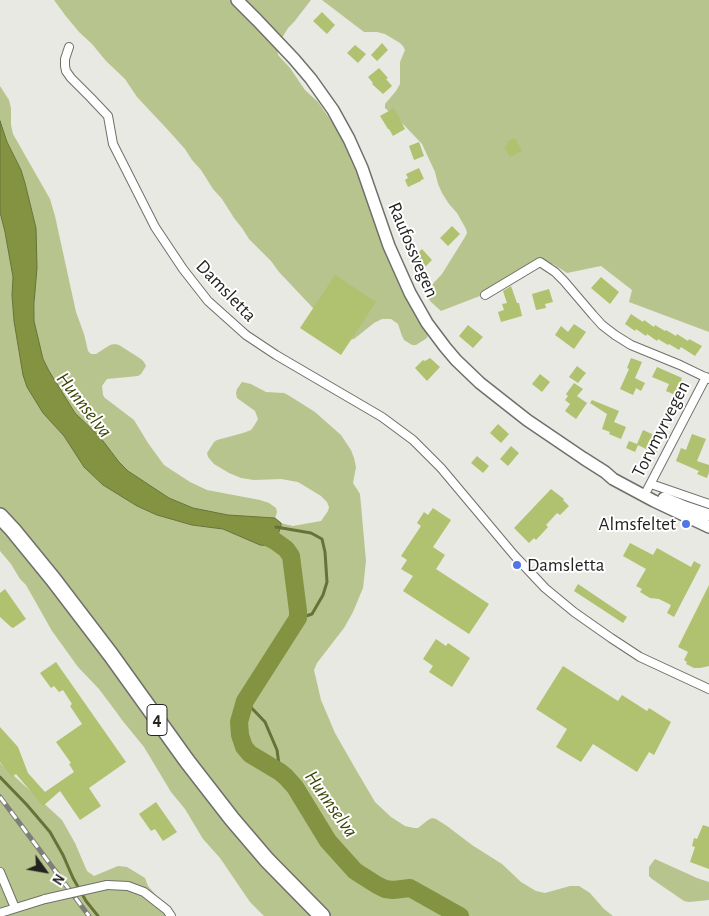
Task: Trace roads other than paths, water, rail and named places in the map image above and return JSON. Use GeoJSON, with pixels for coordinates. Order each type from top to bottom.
{"type":"FeatureCollection","features":[{"type":"Feature","properties":{"kind":"highway","name":"4"},"geometry":{"type":"LineString","coordinates":[[0,516],[111,655],[187,761],[232,819],[267,860],[322,916]]}},
{"type":"Feature","properties":{"kind":"highway","name":"4"},"geometry":{"type":"LineString","coordinates":[[0,530],[81,630],[223,823],[258,864],[309,916]]}},
{"type":"Feature","properties":{"kind":"main road","name":"Raufossvegen"},"geometry":{"type":"LineString","coordinates":[[236,0],[294,59],[333,110],[362,168],[401,276],[418,308],[435,334],[456,360],[498,398],[554,440],[606,472],[613,479],[648,490],[685,507],[709,515]]}},
{"type":"Feature","properties":{"kind":"main road","name":"Raufossvegen"},"geometry":{"type":"LineString","coordinates":[[648,490],[709,527]]}},
{"type":"Feature","properties":{"kind":"street","name":"Damsletta"},"geometry":{"type":"LineString","coordinates":[[69,47],[65,59],[66,71],[108,116],[112,144],[155,227],[183,270],[208,301],[246,335],[382,417],[413,440],[441,468],[514,555],[545,588],[574,612],[640,657],[709,689]]}},
{"type":"Feature","properties":{"kind":"street"},"geometry":{"type":"LineString","coordinates":[[485,295],[540,262],[556,272],[602,325],[615,335],[631,345],[707,378]]}},
{"type":"Feature","properties":{"kind":"street","name":"Torvmyrvegen"},"geometry":{"type":"LineString","coordinates":[[648,490],[690,407],[707,378]]}},
{"type":"Feature","properties":{"kind":"street"},"geometry":{"type":"LineString","coordinates":[[648,490],[709,504]]}},
{"type":"Feature","properties":{"kind":"street"},"geometry":{"type":"LineString","coordinates":[[0,872],[15,908]]}},
{"type":"Feature","properties":{"kind":"street"},"geometry":{"type":"LineString","coordinates":[[0,913],[45,899],[107,885],[128,886],[144,892],[167,910],[171,916]]}},
{"type":"Feature","properties":{"kind":"waterway","name":"Hunnselva"},"geometry":{"type":"LineString","coordinates":[[276,527],[311,533],[322,539],[327,582],[323,595],[312,614],[298,618]]}},
{"type":"Feature","properties":{"kind":"waterway","name":"Hunnselva"},"geometry":{"type":"LineString","coordinates":[[256,531],[275,541],[286,549],[291,556],[298,618],[245,701],[239,722],[240,735],[244,747],[250,754],[280,772],[295,787],[328,841],[355,871],[385,889],[410,888],[460,916]]}},
{"type":"Feature","properties":{"kind":"waterway"},"geometry":{"type":"LineString","coordinates":[[245,701],[265,722],[277,750],[280,772]]}},
{"type":"Feature","properties":{"kind":"waterway"},"geometry":{"type":"LineString","coordinates":[[0,777],[50,832],[86,901],[98,916]]}},
{"type":"Feature","properties":{"kind":"railway"},"geometry":{"type":"LineString","coordinates":[[0,797],[89,916]]}},
{"type":"Feature","properties":{"kind":"place","name":"Almsfeltet"},"geometry":{"type":"Point","coordinates":[686,524]}},
{"type":"Feature","properties":{"kind":"place","name":"Damsletta"},"geometry":{"type":"Point","coordinates":[517,565]}}]}
